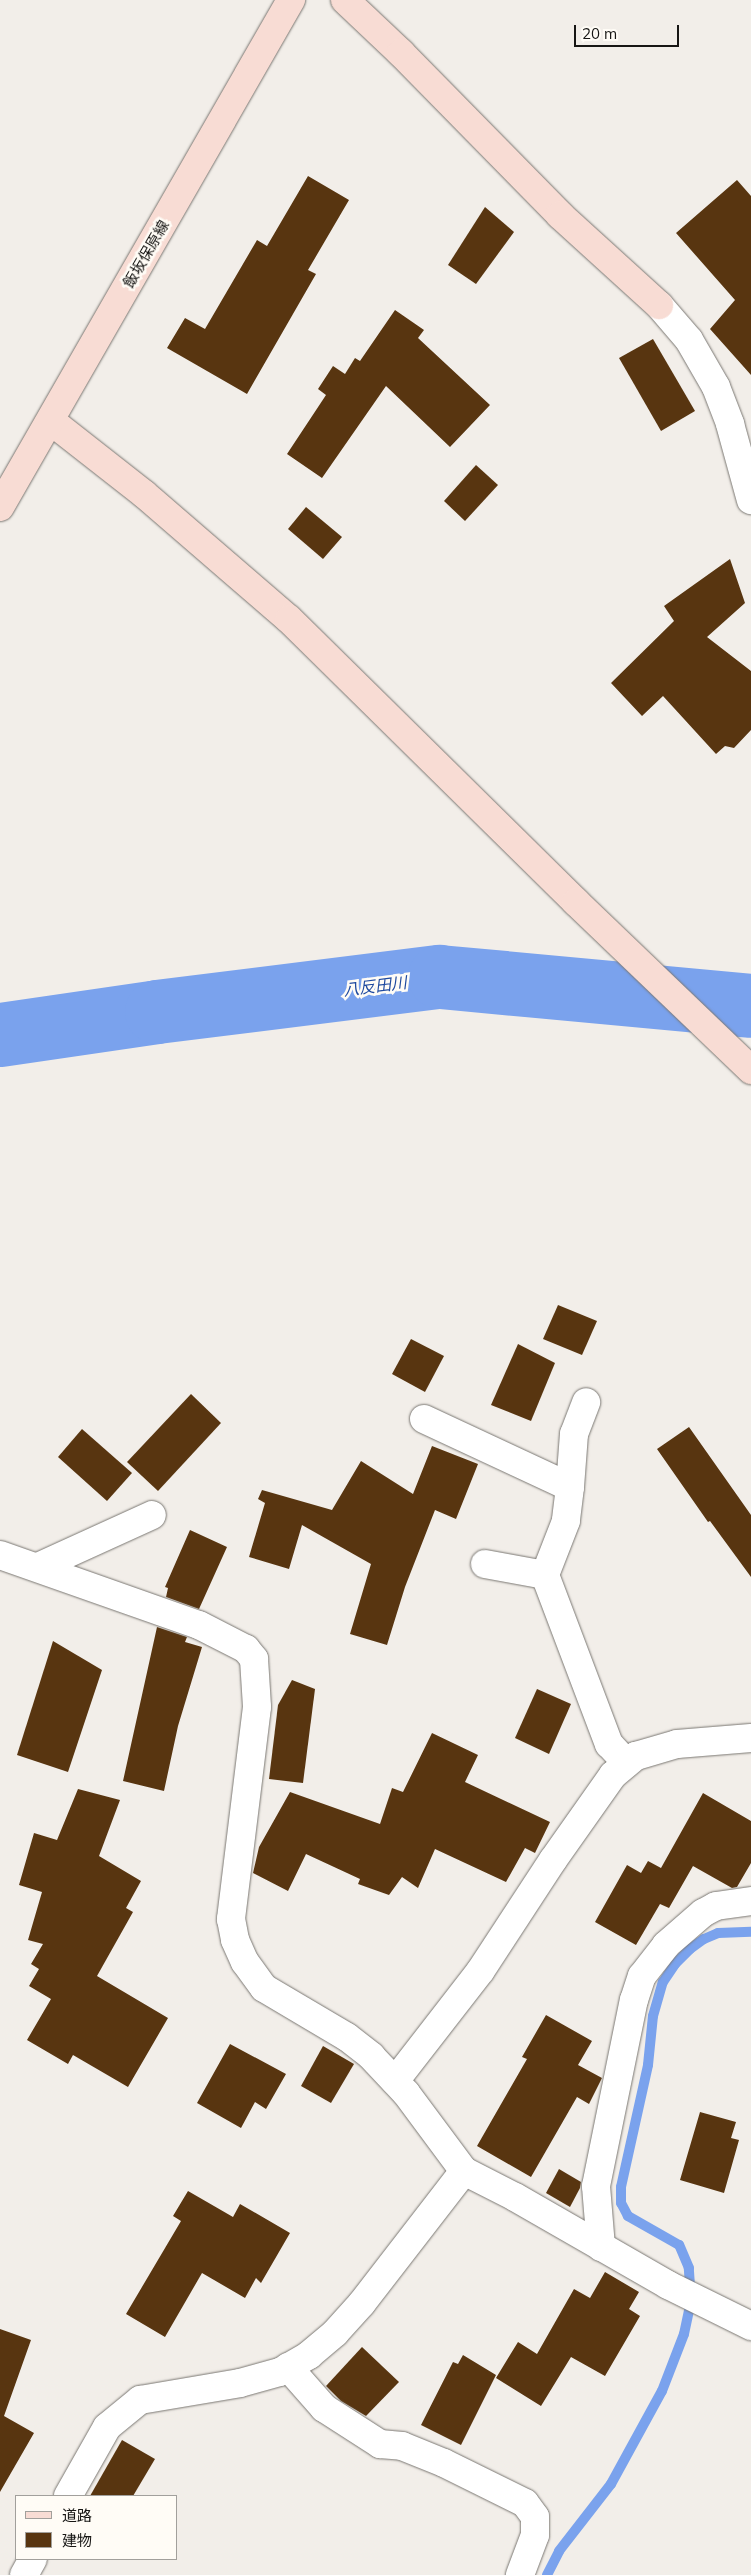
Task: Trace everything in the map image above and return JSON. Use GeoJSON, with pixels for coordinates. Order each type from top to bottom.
{"type":"FeatureCollection","features":[{"type":"Feature","properties":{"kind":"street","name":"飯坂保原線"},"geometry":{"type":"LineString","coordinates":[[0,507],[291,0]]}},
{"type":"Feature","properties":{"kind":"street"},"geometry":{"type":"LineString","coordinates":[[345,0],[402,53],[560,215],[659,305],[689,340],[716,387],[730,424],[751,500]]}},
{"type":"Feature","properties":{"kind":"street"},"geometry":{"type":"LineString","coordinates":[[51,421],[144,494],[289,619],[576,902],[751,1070]]}},
{"type":"Feature","properties":{"kind":"street"},"geometry":{"type":"LineString","coordinates":[[586,1402],[574,1434],[566,1521],[545,1575],[609,1744],[627,1764]]}},
{"type":"Feature","properties":{"kind":"street"},"geometry":{"type":"LineString","coordinates":[[424,1418],[570,1488]]}},
{"type":"Feature","properties":{"kind":"street"},"geometry":{"type":"LineString","coordinates":[[38,1567],[152,1515]]}},
{"type":"Feature","properties":{"kind":"street"},"geometry":{"type":"LineString","coordinates":[[0,1555],[199,1624],[246,1649],[254,1660],[257,1707],[231,1919],[235,1940],[245,1962],[264,1988],[347,2037],[371,2056],[395,2081],[464,2171],[515,2197],[668,2285],[751,2326]]}},
{"type":"Feature","properties":{"kind":"street"},"geometry":{"type":"LineString","coordinates":[[486,1564],[545,1575]]}},
{"type":"Feature","properties":{"kind":"street"},"geometry":{"type":"LineString","coordinates":[[395,2081],[481,1970],[553,1860],[613,1775],[636,1756],[677,1744],[751,1738]]}},
{"type":"Feature","properties":{"kind":"street"},"geometry":{"type":"LineString","coordinates":[[601,2246],[596,2186],[634,2000],[642,1976],[666,1945],[703,1913],[716,1906],[751,1902]]}},
{"type":"Feature","properties":{"kind":"street"},"geometry":{"type":"LineString","coordinates":[[69,2495],[107,2427],[118,2415],[140,2400],[240,2382],[288,2367],[309,2355],[335,2333],[362,2303],[464,2171]]}},
{"type":"Feature","properties":{"kind":"street"},"geometry":{"type":"LineString","coordinates":[[288,2367],[324,2408],[380,2444],[402,2446],[444,2463],[525,2503],[535,2517],[535,2535],[520,2575]]}},
{"type":"Feature","properties":{"kind":"street"},"geometry":{"type":"LineString","coordinates":[[24,2575],[32,2560]]}},
{"type":"Feature","properties":{"kind":"building"},"geometry":{"type":"Polygon","coordinates":[[[308,176],[349,200],[308,270],[316,274],[247,394],[167,348],[185,318],[205,329],[257,240],[267,246],[308,176]]]}},
{"type":"Feature","properties":{"kind":"building"},"geometry":{"type":"Polygon","coordinates":[[[737,180],[751,196],[751,375],[710,329],[735,300],[676,233],[737,180]]]}},
{"type":"Feature","properties":{"kind":"building"},"geometry":{"type":"Polygon","coordinates":[[[485,207],[514,232],[476,284],[448,265],[485,207]]]}},
{"type":"Feature","properties":{"kind":"building"},"geometry":{"type":"Polygon","coordinates":[[[395,310],[424,330],[418,338],[490,405],[450,447],[386,386],[322,478],[287,454],[326,395],[318,389],[333,366],[345,374],[355,358],[360,361],[395,310]]]}},
{"type":"Feature","properties":{"kind":"building"},"geometry":{"type":"Polygon","coordinates":[[[653,339],[695,411],[661,431],[619,358],[653,339]]]}},
{"type":"Feature","properties":{"kind":"building"},"geometry":{"type":"Polygon","coordinates":[[[476,465],[498,485],[465,521],[444,501],[476,465]]]}},
{"type":"Feature","properties":{"kind":"building"},"geometry":{"type":"Polygon","coordinates":[[[306,507],[342,537],[323,559],[288,529],[306,507]]]}},
{"type":"Feature","properties":{"kind":"building"},"geometry":{"type":"Polygon","coordinates":[[[730,559],[745,603],[707,637],[751,671],[751,730],[734,748],[725,746],[716,754],[663,696],[642,716],[611,683],[674,621],[664,606],[730,559]]]}},
{"type":"Feature","properties":{"kind":"building"},"geometry":{"type":"Polygon","coordinates":[[[558,1305],[597,1321],[582,1355],[543,1339],[558,1305]]]}},
{"type":"Feature","properties":{"kind":"building"},"geometry":{"type":"Polygon","coordinates":[[[411,1339],[444,1356],[425,1392],[392,1374],[411,1339]]]}},
{"type":"Feature","properties":{"kind":"building"},"geometry":{"type":"Polygon","coordinates":[[[518,1344],[555,1363],[531,1421],[491,1405],[518,1344]]]}},
{"type":"Feature","properties":{"kind":"building"},"geometry":{"type":"Polygon","coordinates":[[[191,1394],[221,1423],[158,1491],[127,1462],[191,1394]]]}},
{"type":"Feature","properties":{"kind":"building"},"geometry":{"type":"Polygon","coordinates":[[[689,1427],[751,1515],[751,1577],[710,1521],[708,1522],[657,1449],[689,1427]]]}},
{"type":"Feature","properties":{"kind":"building"},"geometry":{"type":"Polygon","coordinates":[[[82,1429],[132,1473],[107,1501],[58,1457],[82,1429]]]}},
{"type":"Feature","properties":{"kind":"building"},"geometry":{"type":"Polygon","coordinates":[[[432,1446],[478,1464],[456,1519],[435,1510],[405,1587],[387,1645],[350,1634],[371,1564],[302,1525],[289,1569],[249,1557],[265,1503],[258,1499],[262,1490],[332,1510],[361,1461],[413,1494],[432,1446]]]}},
{"type":"Feature","properties":{"kind":"building"},"geometry":{"type":"Polygon","coordinates":[[[190,1530],[227,1547],[199,1609],[166,1597],[168,1588],[165,1587],[190,1530]]]}},
{"type":"Feature","properties":{"kind":"building"},"geometry":{"type":"Polygon","coordinates":[[[157,1627],[187,1637],[185,1642],[202,1647],[178,1726],[164,1791],[123,1781],[157,1627]]]}},
{"type":"Feature","properties":{"kind":"building"},"geometry":{"type":"Polygon","coordinates":[[[53,1641],[102,1670],[68,1772],[17,1755],[53,1641]]]}},
{"type":"Feature","properties":{"kind":"building"},"geometry":{"type":"Polygon","coordinates":[[[292,1680],[315,1689],[303,1783],[269,1779],[278,1705],[292,1680]]]}},
{"type":"Feature","properties":{"kind":"building"},"geometry":{"type":"Polygon","coordinates":[[[537,1689],[571,1704],[549,1754],[515,1738],[537,1689]]]}},
{"type":"Feature","properties":{"kind":"building"},"geometry":{"type":"Polygon","coordinates":[[[432,1733],[478,1755],[465,1782],[550,1822],[535,1853],[525,1848],[506,1882],[435,1849],[418,1888],[402,1877],[389,1895],[358,1884],[360,1879],[306,1854],[288,1891],[253,1873],[259,1847],[290,1792],[380,1824],[392,1788],[403,1792],[432,1733]]]}},
{"type":"Feature","properties":{"kind":"building"},"geometry":{"type":"Polygon","coordinates":[[[78,1789],[120,1800],[99,1856],[141,1881],[126,1908],[133,1912],[97,1976],[168,2018],[128,2087],[73,2055],[68,2064],[27,2040],[51,1999],[29,1986],[39,1969],[31,1964],[43,1944],[28,1940],[42,1892],[19,1885],[34,1833],[57,1840],[78,1789]]]}},
{"type":"Feature","properties":{"kind":"building"},"geometry":{"type":"Polygon","coordinates":[[[703,1793],[751,1821],[751,1863],[737,1887],[732,1888],[693,1866],[669,1908],[660,1904],[636,1945],[595,1922],[627,1865],[641,1873],[648,1861],[661,1868],[703,1793]]]}},
{"type":"Feature","properties":{"kind":"building"},"geometry":{"type":"Polygon","coordinates":[[[546,2015],[592,2041],[578,2065],[602,2078],[589,2104],[577,2097],[531,2177],[477,2146],[527,2059],[522,2057],[546,2015]]]}},
{"type":"Feature","properties":{"kind":"building"},"geometry":{"type":"Polygon","coordinates":[[[230,2044],[286,2074],[266,2109],[255,2102],[241,2128],[197,2103],[230,2044]]]}},
{"type":"Feature","properties":{"kind":"building"},"geometry":{"type":"Polygon","coordinates":[[[323,2046],[354,2064],[331,2103],[301,2086],[323,2046]]]}},
{"type":"Feature","properties":{"kind":"building"},"geometry":{"type":"Polygon","coordinates":[[[700,2112],[736,2122],[731,2138],[739,2140],[724,2193],[680,2180],[700,2112]]]}},
{"type":"Feature","properties":{"kind":"building"},"geometry":{"type":"Polygon","coordinates":[[[559,2169],[581,2182],[580,2188],[570,2207],[546,2193],[559,2169]]]}},
{"type":"Feature","properties":{"kind":"building"},"geometry":{"type":"Polygon","coordinates":[[[188,2191],[233,2217],[240,2204],[290,2233],[261,2283],[256,2278],[245,2298],[202,2273],[165,2337],[126,2314],[181,2221],[173,2216],[188,2191]]]}},
{"type":"Feature","properties":{"kind":"building"},"geometry":{"type":"Polygon","coordinates":[[[605,2272],[639,2292],[629,2309],[640,2316],[605,2376],[571,2357],[541,2406],[496,2378],[518,2342],[537,2354],[574,2289],[590,2298],[605,2272]]]}},
{"type":"Feature","properties":{"kind":"building"},"geometry":{"type":"Polygon","coordinates":[[[0,2329],[31,2340],[4,2416],[34,2433],[0,2492],[0,2329]]]}},
{"type":"Feature","properties":{"kind":"building"},"geometry":{"type":"Polygon","coordinates":[[[362,2347],[399,2382],[366,2416],[341,2401],[326,2386],[362,2347]]]}},
{"type":"Feature","properties":{"kind":"building"},"geometry":{"type":"Polygon","coordinates":[[[463,2355],[496,2375],[461,2445],[421,2425],[453,2362],[458,2364],[463,2355]]]}},
{"type":"Feature","properties":{"kind":"building"},"geometry":{"type":"Polygon","coordinates":[[[122,2440],[155,2459],[134,2495],[91,2495],[122,2440]]]}},
{"type":"Feature","properties":{"kind":"waterway","name":"八反田川"},"geometry":{"type":"LineString","coordinates":[[0,1035],[157,1012],[440,977],[751,1006]]}},
{"type":"Feature","properties":{"kind":"waterway"},"geometry":{"type":"LineString","coordinates":[[547,2575],[559,2551],[611,2484],[662,2391],[684,2334],[691,2300],[689,2268],[679,2245],[628,2216],[621,2203],[621,2187],[648,2065],[653,2016],[663,1982],[675,1964],[690,1949],[704,1939],[718,1933],[751,1932]]}}]}
